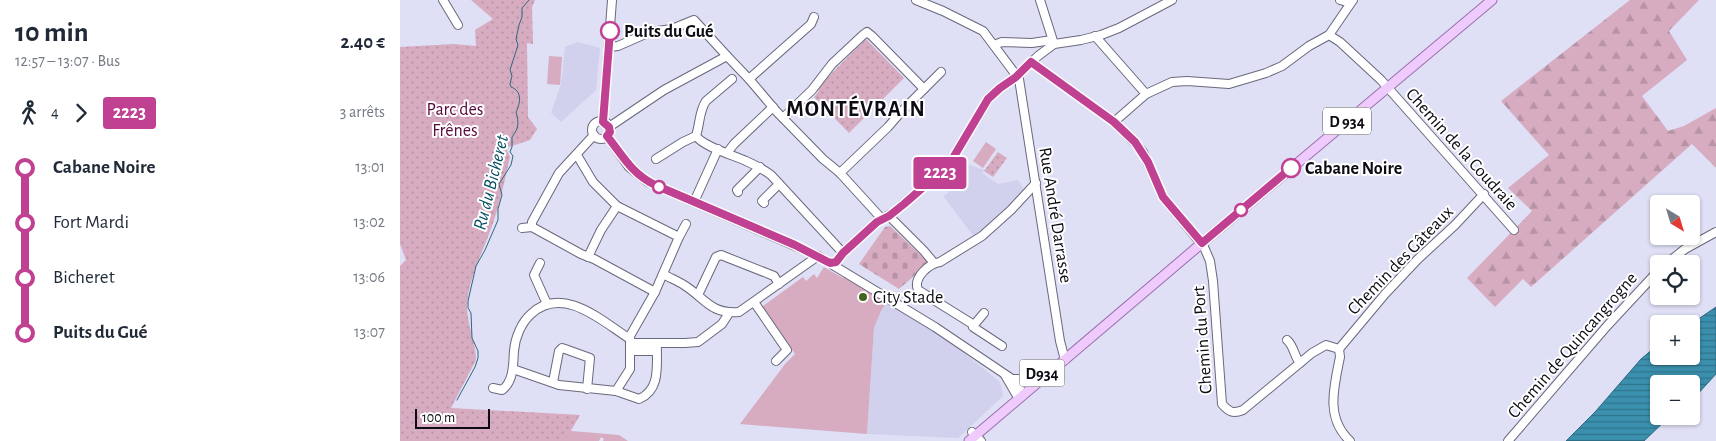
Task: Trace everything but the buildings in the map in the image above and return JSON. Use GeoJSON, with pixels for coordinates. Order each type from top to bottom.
{"type":"FeatureCollection","features":[{"type":"Feature","properties":{"kind":"main road","name":"D 934"},"geometry":{"type":"LineString","coordinates":[[974,438],[1019,393],[1115,317],[1492,0]]}},
{"type":"Feature","properties":{"kind":"main road","name":"D934"},"geometry":{"type":"LineString","coordinates":[[1019,393],[1038,376],[1065,357]]}},
{"type":"Feature","properties":{"kind":"main road"},"geometry":{"type":"LineString","coordinates":[[963,441],[974,438]]}},
{"type":"Feature","properties":{"kind":"street"},"geometry":{"type":"LineString","coordinates":[[443,0],[458,25]]}},
{"type":"Feature","properties":{"kind":"street"},"geometry":{"type":"LineString","coordinates":[[606,124],[599,121],[593,125],[592,132],[594,136],[600,139],[607,136],[610,132],[606,124],[612,0]]}},
{"type":"Feature","properties":{"kind":"street","name":"Rue André Darrasse"},"geometry":{"type":"LineString","coordinates":[[916,0],[980,29],[986,34],[1019,79],[1060,341],[1065,357]]}},
{"type":"Feature","properties":{"kind":"street"},"geometry":{"type":"LineString","coordinates":[[1040,0],[1053,42]]}},
{"type":"Feature","properties":{"kind":"street"},"geometry":{"type":"LineString","coordinates":[[994,45],[1002,42],[1053,42],[1095,36],[1141,18],[1172,0]]}},
{"type":"Feature","properties":{"kind":"street"},"geometry":{"type":"LineString","coordinates":[[1114,122],[1146,94],[1172,82],[1187,81],[1229,84],[1282,66],[1308,46],[1330,35],[1351,1],[1340,0]]}},
{"type":"Feature","properties":{"kind":"street"},"geometry":{"type":"LineString","coordinates":[[749,79],[811,24],[814,17]]}},
{"type":"Feature","properties":{"kind":"street"},"geometry":{"type":"LineString","coordinates":[[609,47],[618,46],[650,32],[672,30],[694,20],[749,79],[772,107],[823,159],[840,173],[885,218],[924,251],[934,263]]}},
{"type":"Feature","properties":{"kind":"street"},"geometry":{"type":"LineString","coordinates":[[783,118],[812,90],[832,64],[867,32],[924,89]]}},
{"type":"Feature","properties":{"kind":"street","name":"Chemin de la Coudraie"},"geometry":{"type":"LineString","coordinates":[[1330,35],[1363,63],[1387,88],[1484,194],[1514,230]]}},
{"type":"Feature","properties":{"kind":"street"},"geometry":{"type":"LineString","coordinates":[[1095,36],[1146,94]]}},
{"type":"Feature","properties":{"kind":"street"},"geometry":{"type":"LineString","coordinates":[[830,263],[836,262],[843,253],[943,170],[953,158],[988,99],[1016,77],[1053,42]]}},
{"type":"Feature","properties":{"kind":"street"},"geometry":{"type":"LineString","coordinates":[[606,124],[727,56]]}},
{"type":"Feature","properties":{"kind":"street"},"geometry":{"type":"LineString","coordinates":[[1031,62],[1114,122],[1135,142],[1142,152],[1163,197],[1202,243]]}},
{"type":"Feature","properties":{"kind":"street"},"geometry":{"type":"LineString","coordinates":[[840,173],[941,72]]}},
{"type":"Feature","properties":{"kind":"street"},"geometry":{"type":"LineString","coordinates":[[656,159],[696,136],[700,126],[703,106],[706,101],[732,79]]}},
{"type":"Feature","properties":{"kind":"street"},"geometry":{"type":"LineString","coordinates":[[727,153],[772,107]]}},
{"type":"Feature","properties":{"kind":"street"},"geometry":{"type":"LineString","coordinates":[[532,227],[532,222],[559,173],[576,156],[588,140],[594,136]]}},
{"type":"Feature","properties":{"kind":"street"},"geometry":{"type":"LineString","coordinates":[[607,136],[622,158],[642,178],[818,256],[935,327],[1015,381],[1019,393]]}},
{"type":"Feature","properties":{"kind":"street"},"geometry":{"type":"LineString","coordinates":[[696,136],[698,139],[718,149],[760,167],[779,184],[843,253]]}},
{"type":"Feature","properties":{"kind":"street"},"geometry":{"type":"LineString","coordinates":[[694,202],[718,149]]}},
{"type":"Feature","properties":{"kind":"street"},"geometry":{"type":"LineString","coordinates":[[576,156],[593,182],[617,206],[680,237]]}},
{"type":"Feature","properties":{"kind":"street"},"geometry":{"type":"LineString","coordinates":[[738,192],[737,190],[760,167]]}},
{"type":"Feature","properties":{"kind":"street"},"geometry":{"type":"LineString","coordinates":[[1002,346],[973,327],[974,325],[918,290],[916,285],[918,278],[934,263],[940,262],[982,236],[1011,210],[1036,182]]}},
{"type":"Feature","properties":{"kind":"street"},"geometry":{"type":"LineString","coordinates":[[764,203],[762,201],[779,184]]}},
{"type":"Feature","properties":{"kind":"street","name":"Chemin des Gâteaux"},"geometry":{"type":"LineString","coordinates":[[1339,349],[1385,294],[1484,194]]}},
{"type":"Feature","properties":{"kind":"street"},"geometry":{"type":"LineString","coordinates":[[588,256],[601,230],[617,206]]}},
{"type":"Feature","properties":{"kind":"street"},"geometry":{"type":"LineString","coordinates":[[616,391],[630,369],[630,344],[686,224]]}},
{"type":"Feature","properties":{"kind":"street"},"geometry":{"type":"LineString","coordinates":[[522,228],[532,227],[655,292]]}},
{"type":"Feature","properties":{"kind":"street"},"geometry":{"type":"LineString","coordinates":[[1677,255],[1686,248],[1716,232]]}},
{"type":"Feature","properties":{"kind":"street","name":"Chemin du Port"},"geometry":{"type":"LineString","coordinates":[[1202,243],[1207,252],[1213,281],[1222,404],[1228,411],[1243,410],[1321,346],[1326,345],[1339,349]]}},
{"type":"Feature","properties":{"kind":"street"},"geometry":{"type":"LineString","coordinates":[[698,295],[716,257],[721,255],[774,276],[780,284]]}},
{"type":"Feature","properties":{"kind":"street"},"geometry":{"type":"LineString","coordinates":[[663,274],[684,285],[711,307],[719,311],[739,312],[818,256]]}},
{"type":"Feature","properties":{"kind":"street"},"geometry":{"type":"LineString","coordinates":[[540,263],[534,275],[546,304]]}},
{"type":"Feature","properties":{"kind":"street","name":"Chemin de Quincangrogne"},"geometry":{"type":"LineString","coordinates":[[1508,441],[1607,326],[1650,280]]}},
{"type":"Feature","properties":{"kind":"street"},"geometry":{"type":"LineString","coordinates":[[754,302],[787,350],[776,361]]}},
{"type":"Feature","properties":{"kind":"street"},"geometry":{"type":"LineString","coordinates":[[493,388],[502,390],[506,386],[514,369],[514,350],[523,322],[537,309],[546,304],[571,305],[589,312],[607,322],[630,344],[656,347],[698,342],[722,324],[730,313]]}},
{"type":"Feature","properties":{"kind":"street"},"geometry":{"type":"LineString","coordinates":[[974,325],[984,313]]}},
{"type":"Feature","properties":{"kind":"street"},"geometry":{"type":"LineString","coordinates":[[1287,340],[1291,343],[1295,356],[1300,363]]}},
{"type":"Feature","properties":{"kind":"street"},"geometry":{"type":"LineString","coordinates":[[514,369],[560,385],[616,391],[639,399],[644,397],[656,382],[656,347]]}},
{"type":"Feature","properties":{"kind":"street"},"geometry":{"type":"LineString","coordinates":[[553,382],[559,351],[562,348],[590,358],[587,389]]}},
{"type":"Feature","properties":{"kind":"street"},"geometry":{"type":"LineString","coordinates":[[1339,349],[1340,357],[1332,406],[1338,429],[1350,441]]}},
{"type":"Feature","properties":{"kind":"street"},"geometry":{"type":"LineString","coordinates":[[1008,377],[1023,379],[1038,376]]}},
{"type":"Feature","properties":{"kind":"shaded area"},"geometry":{"type":"Polygon","coordinates":[[[578,42],[600,48],[596,90],[561,122],[551,113],[561,84],[565,47],[578,42]]]}},
{"type":"Feature","properties":{"kind":"shaded area"},"geometry":{"type":"Polygon","coordinates":[[[957,158],[969,165],[985,170],[982,173],[998,184],[1018,180],[1024,189],[975,238],[943,196],[955,188],[950,182],[955,176],[948,169],[957,158]]]}},
{"type":"Feature","properties":{"kind":"shaded area"},"geometry":{"type":"Polygon","coordinates":[[[887,301],[947,339],[1000,382],[1003,396],[958,438],[867,434],[874,328],[887,301]]]}},
{"type":"Feature","properties":{"kind":"green space","name":"Parc des Frênes"},"geometry":{"type":"Polygon","coordinates":[[[471,0],[535,0],[532,7],[533,44],[527,43],[528,117],[537,129],[530,140],[506,148],[510,157],[501,197],[470,284],[468,296],[467,314],[475,347],[476,360],[451,408],[580,415],[565,441],[400,441],[400,266],[406,260],[400,244],[400,47],[454,44],[476,46],[475,30],[493,19],[471,0]]]}},
{"type":"Feature","properties":{"kind":"green space"},"geometry":{"type":"Polygon","coordinates":[[[1630,0],[1699,0],[1669,31],[1687,60],[1642,96],[1668,131],[1684,126],[1716,108],[1716,168],[1692,144],[1531,287],[1523,279],[1495,307],[1467,278],[1532,211],[1508,188],[1549,155],[1501,101],[1630,0]]]}},
{"type":"Feature","properties":{"kind":"green space"},"geometry":{"type":"Polygon","coordinates":[[[866,39],[904,78],[849,133],[814,97],[819,91],[817,89],[820,85],[866,39]]]}},
{"type":"Feature","properties":{"kind":"green space"},"geometry":{"type":"Polygon","coordinates":[[[549,56],[562,57],[560,85],[547,84],[549,56]]]}},
{"type":"Feature","properties":{"kind":"green space"},"geometry":{"type":"Polygon","coordinates":[[[986,142],[996,149],[983,168],[973,161],[986,142]]]}},
{"type":"Feature","properties":{"kind":"green space"},"geometry":{"type":"Polygon","coordinates":[[[998,152],[1007,158],[993,177],[984,171],[998,152]]]}},
{"type":"Feature","properties":{"kind":"green space"},"geometry":{"type":"Polygon","coordinates":[[[890,226],[929,263],[899,289],[859,264],[885,227],[890,226]]]}},
{"type":"Feature","properties":{"kind":"green space"},"geometry":{"type":"Polygon","coordinates":[[[824,267],[843,278],[846,274],[887,301],[874,328],[867,434],[740,424],[785,364],[795,354],[763,306],[803,277],[806,281],[814,274],[817,278],[824,267]]]}},
{"type":"Feature","properties":{"kind":"green space"},"geometry":{"type":"Polygon","coordinates":[[[560,430],[619,435],[628,441],[603,441],[604,439],[601,437],[599,441],[547,441],[560,430]]]}},
{"type":"Feature","properties":{"kind":"water"},"geometry":{"type":"Polygon","coordinates":[[[1716,307],[1716,374],[1700,392],[1700,375],[1650,375],[1650,425],[1661,425],[1644,441],[1566,441],[1650,352],[1650,365],[1700,365],[1700,318],[1716,307]]]}},
{"type":"Feature","properties":{"kind":"waterway","name":"Ru du Bicheret"},"geometry":{"type":"LineString","coordinates":[[457,400],[478,358],[478,351],[472,338],[471,313],[468,308],[468,301],[476,266],[498,220],[498,209],[502,195],[499,184],[511,165],[513,156],[510,152],[512,137],[518,125],[516,112],[520,97],[517,91],[511,87],[512,76],[510,70],[518,45],[516,39],[522,17],[522,8],[529,0]]}},
{"type":"Feature","properties":{"kind":"bus line","name":"2223"},"geometry":{"type":"LineString","coordinates":[[610,31],[603,122],[608,124],[609,127],[610,132],[607,136],[629,167],[642,178],[655,185],[795,245],[830,263],[836,262],[843,253],[877,222],[889,216],[943,170],[953,158],[988,99],[993,93],[1016,77],[1031,62],[1114,122],[1135,142],[1148,162],[1163,197],[1202,243],[1291,168]]}},
{"type":"Feature","properties":{"kind":"place","name":"Puits du Gué"},"geometry":{"type":"Point","coordinates":[610,31]}},
{"type":"Feature","properties":{"kind":"place","name":"Cabane Noire"},"geometry":{"type":"Point","coordinates":[1291,168]}},
{"type":"Feature","properties":{"kind":"place","name":"City Stade"},"geometry":{"type":"Point","coordinates":[863,297]}},
{"type":"Feature","properties":{"kind":"district","name":"MONTÉVRAIN"},"geometry":{"type":"Point","coordinates":[856,108]}}]}
